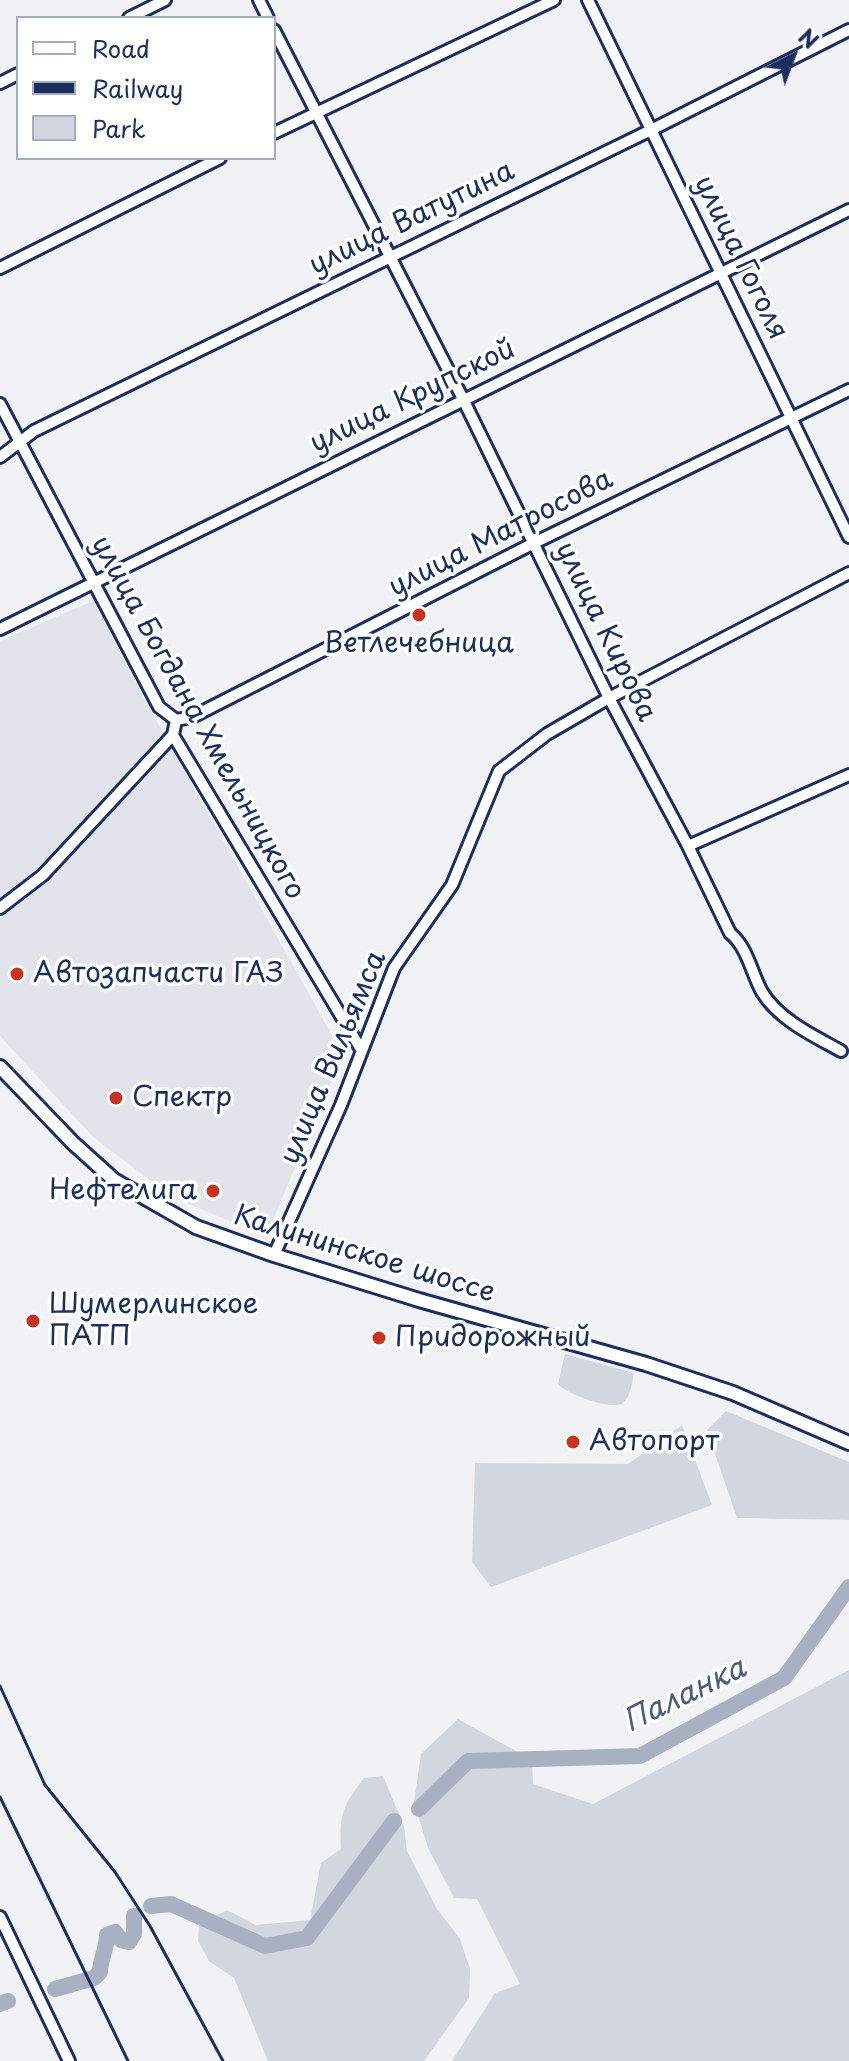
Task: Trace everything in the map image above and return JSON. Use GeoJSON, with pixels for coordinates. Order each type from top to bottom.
{"type":"FeatureCollection","features":[{"type":"Feature","properties":{"kind":"main road","name":"Калининское шоссе"},"geometry":{"type":"LineString","coordinates":[[0,1067],[73,1143],[114,1180],[196,1227],[419,1300],[646,1364],[733,1393],[849,1443]]}},
{"type":"Feature","properties":{"kind":"street"},"geometry":{"type":"LineString","coordinates":[[133,16],[165,0]]}},
{"type":"Feature","properties":{"kind":"street"},"geometry":{"type":"LineString","coordinates":[[276,132],[554,0]]}},
{"type":"Feature","properties":{"kind":"street","name":"улица Гоголя"},"geometry":{"type":"LineString","coordinates":[[588,0],[849,537]]}},
{"type":"Feature","properties":{"kind":"street","name":"улица Ватутина"},"geometry":{"type":"LineString","coordinates":[[0,457],[34,431],[849,30]]}},
{"type":"Feature","properties":{"kind":"street","name":"улица Кирова"},"geometry":{"type":"LineString","coordinates":[[276,34],[463,399],[609,698],[688,846],[730,933],[742,943],[764,995],[794,1025],[841,1051]]}},
{"type":"Feature","properties":{"kind":"street"},"geometry":{"type":"LineString","coordinates":[[0,268],[216,160]]}},
{"type":"Feature","properties":{"kind":"street","name":"улица Крупской"},"geometry":{"type":"LineString","coordinates":[[0,629],[849,210]]}},
{"type":"Feature","properties":{"kind":"street","name":"улица Матросова"},"geometry":{"type":"LineString","coordinates":[[176,720],[192,717],[534,543],[849,390]]}},
{"type":"Feature","properties":{"kind":"street","name":"улица Богдана Хмельницкого"},"geometry":{"type":"LineString","coordinates":[[0,404],[159,707],[176,720],[173,735],[362,1051]]}},
{"type":"Feature","properties":{"kind":"street","name":"улица Вильямса"},"geometry":{"type":"LineString","coordinates":[[274,1255],[341,1105],[394,968],[452,885],[499,771],[547,734],[609,698],[849,573]]}},
{"type":"Feature","properties":{"kind":"street"},"geometry":{"type":"LineString","coordinates":[[0,908],[43,875],[173,735]]}},
{"type":"Feature","properties":{"kind":"street"},"geometry":{"type":"LineString","coordinates":[[688,846],[849,775]]}},
{"type":"Feature","properties":{"kind":"street"},"geometry":{"type":"LineString","coordinates":[[0,1917],[69,2061]]}},
{"type":"Feature","properties":{"kind":"shaded area"},"geometry":{"type":"Polygon","coordinates":[[[93,601],[343,1055],[266,1236],[174,1198],[93,1137],[0,1036],[0,641],[93,601]]]}},
{"type":"Feature","properties":{"kind":"green space"},"geometry":{"type":"Polygon","coordinates":[[[565,1354],[634,1373],[626,1400],[609,1405],[579,1397],[563,1388],[558,1384],[565,1354]]]}},
{"type":"Feature","properties":{"kind":"green space"},"geometry":{"type":"Polygon","coordinates":[[[726,1411],[849,1462],[849,1520],[737,1518],[707,1430],[726,1411]]]}},
{"type":"Feature","properties":{"kind":"green space"},"geometry":{"type":"Polygon","coordinates":[[[682,1425],[712,1505],[491,1587],[472,1562],[475,1463],[628,1464],[682,1425]]]}},
{"type":"Feature","properties":{"kind":"green space"},"geometry":{"type":"Polygon","coordinates":[[[849,1670],[849,2061],[452,2061],[495,1993],[520,1984],[477,1899],[454,1898],[428,1848],[414,1802],[421,1754],[458,1719],[532,1760],[533,1784],[593,1804],[849,1670]]]}},
{"type":"Feature","properties":{"kind":"green space"},"geometry":{"type":"Polygon","coordinates":[[[383,1776],[404,1826],[407,1851],[437,1909],[460,1939],[470,1969],[469,1998],[424,2061],[268,2061],[234,1978],[209,1961],[198,1941],[199,1925],[227,1910],[256,1925],[310,1920],[321,1863],[341,1849],[342,1819],[347,1803],[364,1778],[383,1776]]]}},
{"type":"Feature","properties":{"kind":"waterway","name":"Паланка"},"geometry":{"type":"LineString","coordinates":[[419,1809],[468,1761],[640,1756],[784,1678],[849,1587]]}},
{"type":"Feature","properties":{"kind":"waterway","name":"Паланка"},"geometry":{"type":"LineString","coordinates":[[151,1906],[171,1904],[265,1946],[307,1938],[394,1821]]}},
{"type":"Feature","properties":{"kind":"waterway","name":"Паланка"},"geometry":{"type":"LineString","coordinates":[[55,1989],[94,1978],[100,1972],[107,1935],[115,1932],[121,1940],[129,1942],[134,1934],[134,1916]]}},
{"type":"Feature","properties":{"kind":"waterway","name":"Паланка"},"geometry":{"type":"LineString","coordinates":[[0,2004],[8,2001]]}},
{"type":"Feature","properties":{"kind":"railway"},"geometry":{"type":"LineString","coordinates":[[0,1686],[45,1785],[115,1872],[150,1926],[223,2061]]}},
{"type":"Feature","properties":{"kind":"railway"},"geometry":{"type":"LineString","coordinates":[[0,1797],[128,2061]]}},
{"type":"Feature","properties":{"kind":"place","name":"Ветлечебница"},"geometry":{"type":"Point","coordinates":[419,615]}},
{"type":"Feature","properties":{"kind":"place","name":"Автозапчасти ГАЗ"},"geometry":{"type":"Point","coordinates":[17,974]}},
{"type":"Feature","properties":{"kind":"place","name":"Спектр"},"geometry":{"type":"Point","coordinates":[116,1098]}},
{"type":"Feature","properties":{"kind":"place","name":"Нефтелига"},"geometry":{"type":"Point","coordinates":[213,1191]}},
{"type":"Feature","properties":{"kind":"place","name":"Шумерлинское ПАТП"},"geometry":{"type":"Point","coordinates":[33,1321]}},
{"type":"Feature","properties":{"kind":"place","name":"Придорожный"},"geometry":{"type":"Point","coordinates":[379,1338]}},
{"type":"Feature","properties":{"kind":"place","name":"Автопорт"},"geometry":{"type":"Point","coordinates":[573,1442]}}]}
